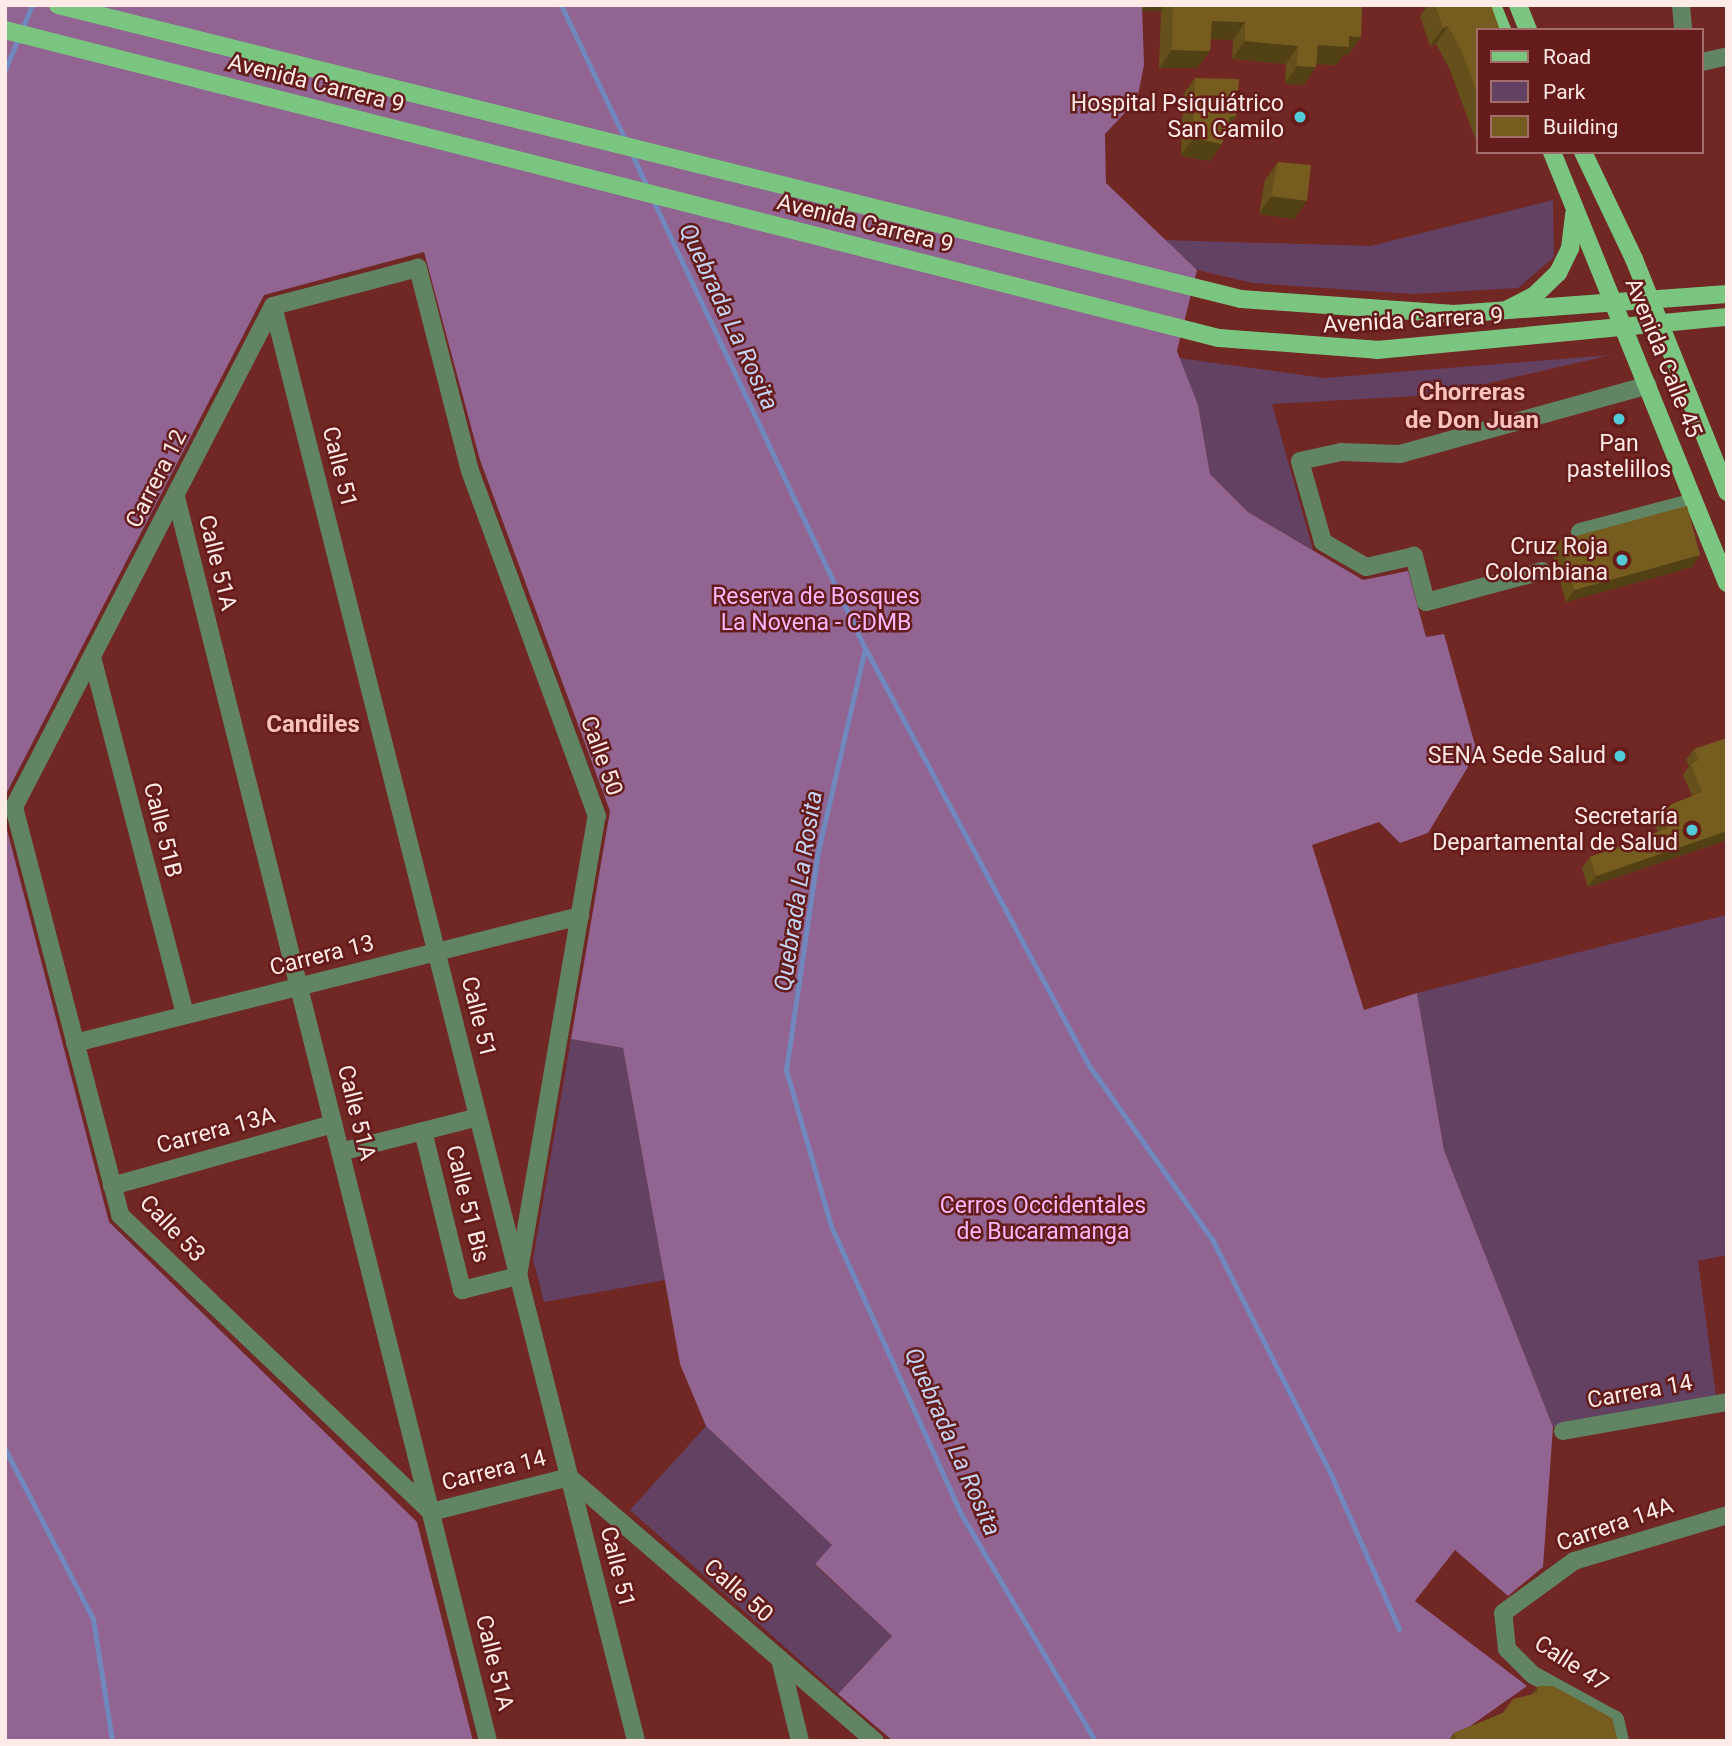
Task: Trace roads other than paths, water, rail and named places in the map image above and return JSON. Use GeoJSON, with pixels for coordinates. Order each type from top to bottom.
{"type":"FeatureCollection","features":[{"type":"Feature","properties":{"kind":"main road","name":"Avenida Carrera 9"},"geometry":{"type":"LineString","coordinates":[[58,5],[1188,290],[1347,311],[1498,313],[1652,303],[1727,294]]}},
{"type":"Feature","properties":{"kind":"main road"},"geometry":{"type":"LineString","coordinates":[[1492,5],[1501,28]]}},
{"type":"Feature","properties":{"kind":"main road"},"geometry":{"type":"LineString","coordinates":[[1518,5],[1527,28]]}},
{"type":"Feature","properties":{"kind":"main road","name":"Avenida Carrera 9"},"geometry":{"type":"LineString","coordinates":[[5,30],[1178,329],[1347,351],[1626,331],[1727,317]]}},
{"type":"Feature","properties":{"kind":"main road","name":"Avenida Calle 45"},"geometry":{"type":"LineString","coordinates":[[1553,154],[1725,576]]}},
{"type":"Feature","properties":{"kind":"main road","name":"Avenida Calle 45"},"geometry":{"type":"LineString","coordinates":[[1584,154],[1652,303],[1727,492]]}},
{"type":"Feature","properties":{"kind":"main road"},"geometry":{"type":"LineString","coordinates":[[1498,313],[1535,295],[1558,273],[1573,234],[1573,206]]}},
{"type":"Feature","properties":{"kind":"street"},"geometry":{"type":"LineString","coordinates":[[1681,5],[1684,28]]}},
{"type":"Feature","properties":{"kind":"street"},"geometry":{"type":"LineString","coordinates":[[1704,62],[1727,56]]}},
{"type":"Feature","properties":{"kind":"street","name":"Calle 50"},"geometry":{"type":"LineString","coordinates":[[273,306],[418,268],[470,471],[597,816],[518,1276]]}},
{"type":"Feature","properties":{"kind":"street","name":"Carrera 12"},"geometry":{"type":"LineString","coordinates":[[14,807],[273,306]]}},
{"type":"Feature","properties":{"kind":"street","name":"Calle 51"},"geometry":{"type":"LineString","coordinates":[[273,306],[636,1741]]}},
{"type":"Feature","properties":{"kind":"street"},"geometry":{"type":"LineString","coordinates":[[1542,570],[1426,602],[1414,556],[1366,567],[1322,542],[1300,461],[1341,452],[1400,454],[1648,385]]}},
{"type":"Feature","properties":{"kind":"street","name":"Calle 51A"},"geometry":{"type":"LineString","coordinates":[[176,497],[488,1741]]}},
{"type":"Feature","properties":{"kind":"street"},"geometry":{"type":"LineString","coordinates":[[1580,532],[1694,502]]}},
{"type":"Feature","properties":{"kind":"street","name":"Calle 51B"},"geometry":{"type":"LineString","coordinates":[[92,657],[185,1016]]}},
{"type":"Feature","properties":{"kind":"street","name":"Calle 53"},"geometry":{"type":"LineString","coordinates":[[14,807],[120,1215],[430,1512]]}},
{"type":"Feature","properties":{"kind":"street","name":"Carrera 13"},"geometry":{"type":"LineString","coordinates":[[75,1043],[580,916]]}},
{"type":"Feature","properties":{"kind":"street"},"geometry":{"type":"LineString","coordinates":[[340,1152],[478,1117]]}},
{"type":"Feature","properties":{"kind":"street","name":"Carrera 13A"},"geometry":{"type":"LineString","coordinates":[[113,1186],[333,1124]]}},
{"type":"Feature","properties":{"kind":"street","name":"Calle 51 Bis"},"geometry":{"type":"LineString","coordinates":[[423,1131],[462,1290],[518,1276]]}},
{"type":"Feature","properties":{"kind":"street","name":"Carrera 14"},"geometry":{"type":"LineString","coordinates":[[1563,1431],[1727,1402]]}},
{"type":"Feature","properties":{"kind":"street","name":"Calle 50"},"geometry":{"type":"LineString","coordinates":[[569,1477],[875,1741]]}},
{"type":"Feature","properties":{"kind":"street","name":"Carrera 14"},"geometry":{"type":"LineString","coordinates":[[430,1512],[569,1477]]}},
{"type":"Feature","properties":{"kind":"street","name":"Carrera 14A"},"geometry":{"type":"LineString","coordinates":[[1499,1625],[1515,1598],[1573,1561],[1727,1515]]}},
{"type":"Feature","properties":{"kind":"street","name":"Calle 47"},"geometry":{"type":"LineString","coordinates":[[1499,1625],[1507,1650],[1521,1664],[1615,1720],[1620,1741]]}},
{"type":"Feature","properties":{"kind":"street"},"geometry":{"type":"LineString","coordinates":[[780,1659],[800,1741]]}},
{"type":"Feature","properties":{"kind":"waterway"},"geometry":{"type":"LineString","coordinates":[[5,70],[32,5]]}},
{"type":"Feature","properties":{"kind":"waterway","name":"Quebrada La Rosita"},"geometry":{"type":"LineString","coordinates":[[561,5],[626,141]]}},
{"type":"Feature","properties":{"kind":"waterway","name":"Quebrada La Rosita"},"geometry":{"type":"LineString","coordinates":[[630,150],[648,189]]}},
{"type":"Feature","properties":{"kind":"waterway","name":"Quebrada La Rosita"},"geometry":{"type":"LineString","coordinates":[[652,198],[865,648],[818,851],[786,1070],[831,1226],[961,1514],[1095,1741]]}},
{"type":"Feature","properties":{"kind":"waterway"},"geometry":{"type":"LineString","coordinates":[[865,648],[1090,1067],[1212,1239],[1332,1477],[1399,1629]]}},
{"type":"Feature","properties":{"kind":"waterway"},"geometry":{"type":"LineString","coordinates":[[5,1449],[93,1619],[112,1741]]}},
{"type":"Feature","properties":{"kind":"place","name":"Hospital Psiquiátrico San Camilo"},"geometry":{"type":"Point","coordinates":[1300,117]}},
{"type":"Feature","properties":{"kind":"place","name":"Pan pastelillos"},"geometry":{"type":"Point","coordinates":[1619,419]}},
{"type":"Feature","properties":{"kind":"place","name":"Cruz Roja Colombiana"},"geometry":{"type":"Point","coordinates":[1622,560]}},
{"type":"Feature","properties":{"kind":"place","name":"SENA Sede Salud"},"geometry":{"type":"Point","coordinates":[1620,756]}},
{"type":"Feature","properties":{"kind":"place","name":"Secretaría Departamental de Salud"},"geometry":{"type":"Point","coordinates":[1692,830]}},
{"type":"Feature","properties":{"kind":"district","name":"Chorreras de Don Juan"},"geometry":{"type":"Point","coordinates":[1472,407]}},
{"type":"Feature","properties":{"kind":"district","name":"Candiles"},"geometry":{"type":"Point","coordinates":[313,725]}},
{"type":"Feature","properties":{"kind":"park label","name":"Reserva de Bosques La Novena - CDMB"},"geometry":{"type":"Point","coordinates":[816,610]}},
{"type":"Feature","properties":{"kind":"park label","name":"Cerros Occidentales de Bucaramanga"},"geometry":{"type":"Point","coordinates":[1043,1219]}}]}
